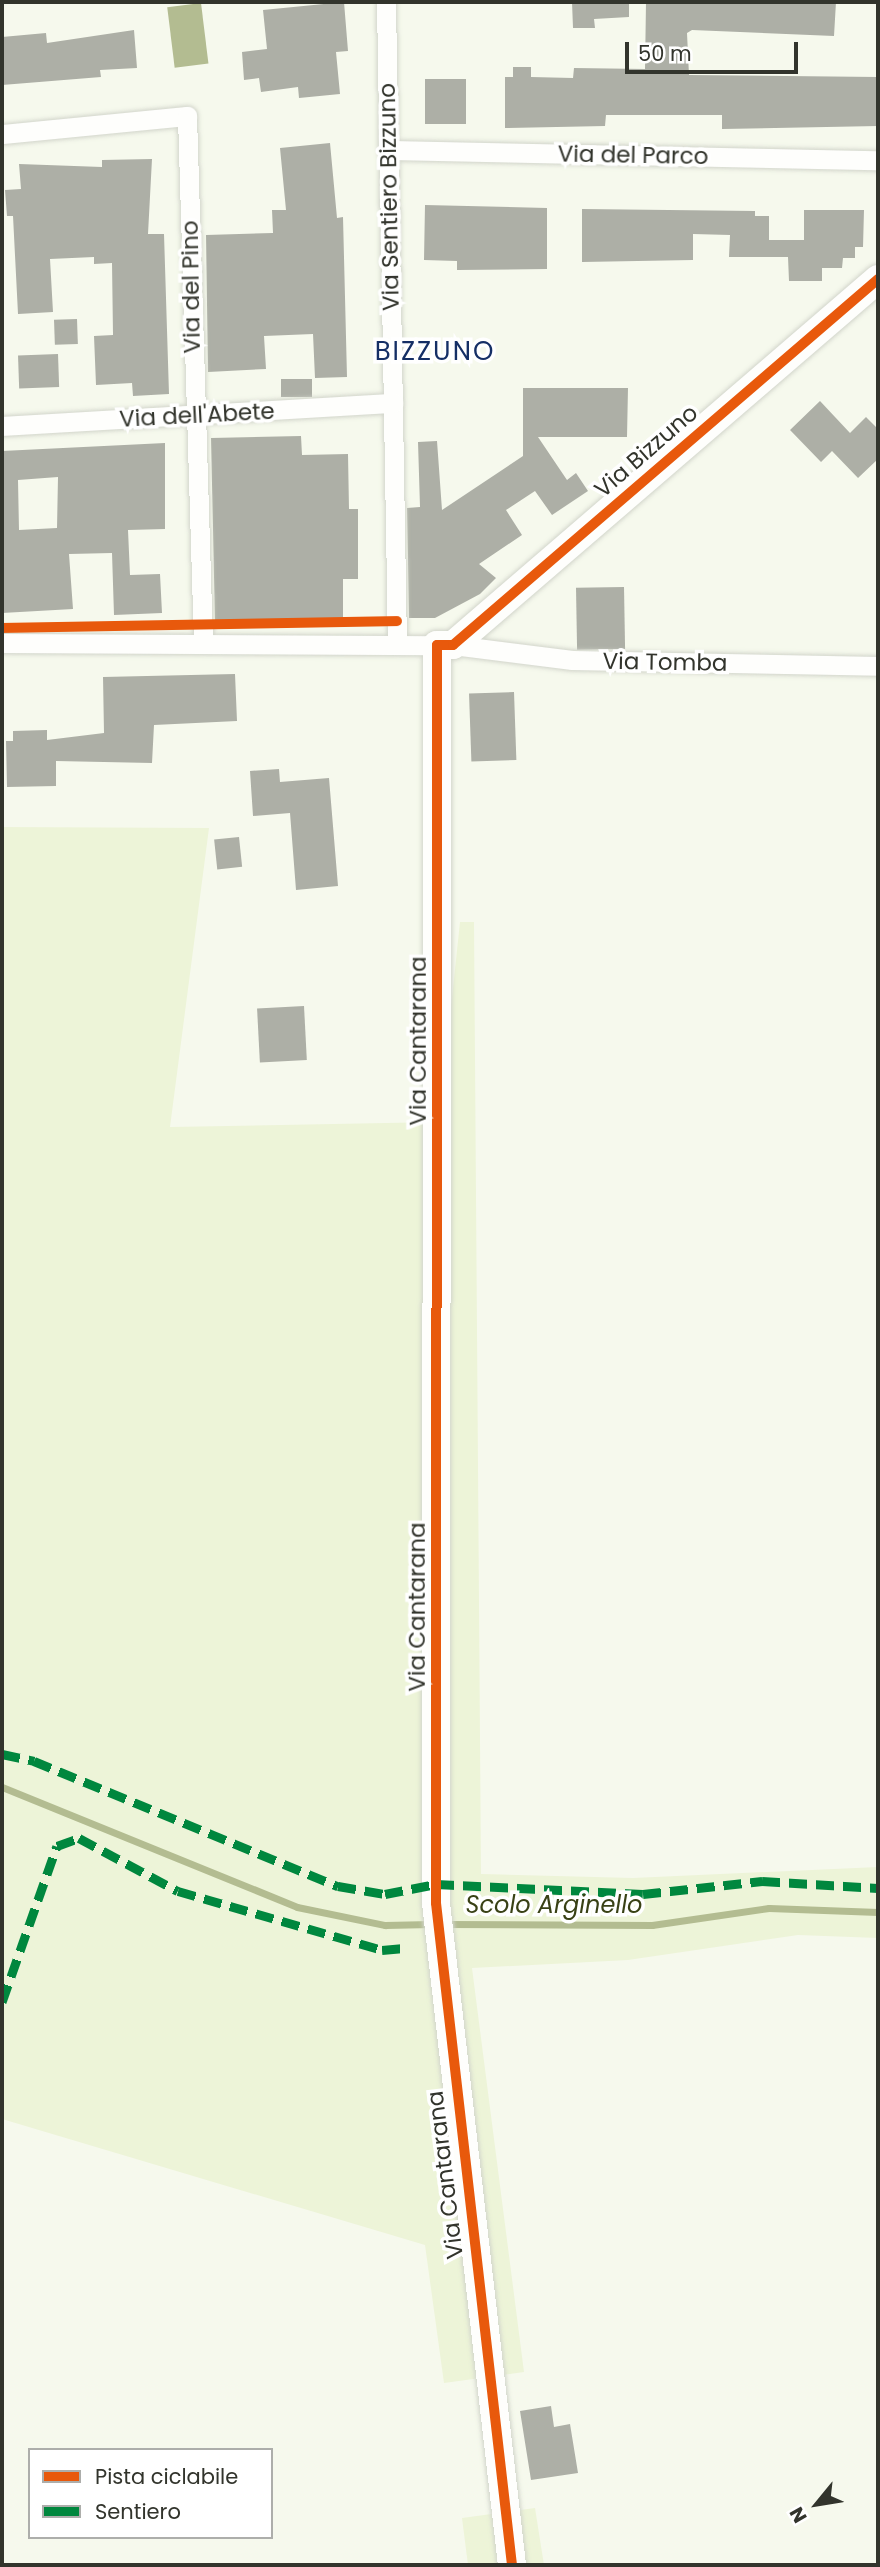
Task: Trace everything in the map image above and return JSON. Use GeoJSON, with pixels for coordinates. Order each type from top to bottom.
{"type":"FeatureCollection","features":[{"type":"Feature","properties":{"kind":"street","name":"Via Sentiero Bizzuno"},"geometry":{"type":"LineString","coordinates":[[386,2],[397,644]]}},
{"type":"Feature","properties":{"kind":"street","name":"Via del Pino"},"geometry":{"type":"LineString","coordinates":[[2,134],[187,116],[203,644]]}},
{"type":"Feature","properties":{"kind":"street","name":"Via del Parco"},"geometry":{"type":"LineString","coordinates":[[388,150],[878,160]]}},
{"type":"Feature","properties":{"kind":"street","name":"Via Bizzuno"},"geometry":{"type":"LineString","coordinates":[[445,645],[878,279]]}},
{"type":"Feature","properties":{"kind":"street","name":"Via dell'Abete"},"geometry":{"type":"LineString","coordinates":[[2,426],[393,403]]}},
{"type":"Feature","properties":{"kind":"street"},"geometry":{"type":"LineString","coordinates":[[2,643],[445,645]]}},
{"type":"Feature","properties":{"kind":"street","name":"Via Tomba"},"geometry":{"type":"LineString","coordinates":[[445,645],[572,660],[878,666]]}},
{"type":"Feature","properties":{"kind":"street","name":"Via Cantarana"},"geometry":{"type":"LineString","coordinates":[[445,645],[438,1924],[512,2565]]}},
{"type":"Feature","properties":{"kind":"shaded area"},"geometry":{"type":"Polygon","coordinates":[[[201,3],[208,64],[175,68],[167,7],[201,3]]]}},
{"type":"Feature","properties":{"kind":"shaded area"},"geometry":{"type":"Polygon","coordinates":[[[2,827],[209,828],[170,1127],[439,1122],[460,922],[474,922],[481,1874],[633,1878],[878,1867],[878,1938],[798,1935],[628,1960],[472,1968],[524,2372],[444,2383],[425,2245],[2,2119],[2,827]]]}},
{"type":"Feature","properties":{"kind":"shaded area"},"geometry":{"type":"Polygon","coordinates":[[[535,2508],[544,2565],[468,2565],[462,2518],[535,2508]]]}},
{"type":"Feature","properties":{"kind":"building"},"geometry":{"type":"Polygon","coordinates":[[[344,2],[348,51],[336,52],[340,94],[299,98],[298,87],[261,92],[259,78],[244,80],[242,52],[267,49],[263,10],[344,2]]]}},
{"type":"Feature","properties":{"kind":"building"},"geometry":{"type":"Polygon","coordinates":[[[572,2],[629,2],[629,17],[594,19],[595,28],[573,28],[572,2]]]}},
{"type":"Feature","properties":{"kind":"building"},"geometry":{"type":"Polygon","coordinates":[[[646,2],[836,2],[834,36],[692,30],[687,33],[689,75],[878,77],[878,126],[722,129],[722,115],[606,115],[605,126],[505,128],[505,77],[513,77],[513,67],[531,67],[531,77],[573,78],[574,68],[645,69],[646,2]]]}},
{"type":"Feature","properties":{"kind":"building"},"geometry":{"type":"Polygon","coordinates":[[[134,30],[137,68],[100,70],[101,77],[2,85],[2,37],[46,33],[47,43],[134,30]]]}},
{"type":"Feature","properties":{"kind":"building"},"geometry":{"type":"Polygon","coordinates":[[[425,79],[466,79],[466,124],[425,124],[425,79]]]}},
{"type":"Feature","properties":{"kind":"building"},"geometry":{"type":"Polygon","coordinates":[[[330,143],[337,218],[343,217],[347,377],[315,378],[313,334],[264,336],[266,369],[208,372],[206,235],[273,233],[272,210],[286,210],[280,148],[330,143]]]}},
{"type":"Feature","properties":{"kind":"building"},"geometry":{"type":"Polygon","coordinates":[[[152,159],[148,234],[164,234],[169,394],[133,396],[132,383],[96,385],[94,336],[113,335],[112,263],[94,264],[94,257],[50,259],[53,312],[18,314],[13,216],[7,216],[5,190],[21,189],[19,164],[102,167],[102,160],[152,159]]]}},
{"type":"Feature","properties":{"kind":"building"},"geometry":{"type":"Polygon","coordinates":[[[425,205],[547,208],[547,269],[457,270],[457,261],[424,260],[425,205]]]}},
{"type":"Feature","properties":{"kind":"building"},"geometry":{"type":"Polygon","coordinates":[[[582,209],[755,211],[755,216],[769,216],[769,240],[804,240],[804,210],[864,210],[863,247],[855,247],[855,258],[843,258],[842,268],[822,268],[822,281],[789,281],[788,257],[729,257],[730,235],[693,234],[693,260],[582,262],[582,209]]]}},
{"type":"Feature","properties":{"kind":"building"},"geometry":{"type":"Polygon","coordinates":[[[77,319],[78,344],[55,345],[54,320],[77,319]]]}},
{"type":"Feature","properties":{"kind":"building"},"geometry":{"type":"Polygon","coordinates":[[[58,354],[59,387],[19,388],[18,355],[58,354]]]}},
{"type":"Feature","properties":{"kind":"building"},"geometry":{"type":"Polygon","coordinates":[[[281,379],[312,379],[312,397],[281,397],[281,379]]]}},
{"type":"Feature","properties":{"kind":"building"},"geometry":{"type":"Polygon","coordinates":[[[523,388],[628,388],[627,437],[538,437],[567,480],[576,473],[588,491],[552,515],[535,491],[506,510],[522,535],[479,564],[496,578],[480,594],[435,618],[409,618],[407,508],[420,507],[418,442],[437,441],[442,510],[523,456],[523,388]]]}},
{"type":"Feature","properties":{"kind":"building"},"geometry":{"type":"Polygon","coordinates":[[[820,401],[850,433],[866,417],[878,429],[878,459],[858,478],[832,451],[821,462],[790,430],[820,401]]]}},
{"type":"Feature","properties":{"kind":"building"},"geometry":{"type":"Polygon","coordinates":[[[301,436],[302,455],[348,454],[349,509],[358,509],[358,579],[343,579],[343,620],[215,622],[211,438],[301,436]]]}},
{"type":"Feature","properties":{"kind":"building"},"geometry":{"type":"Polygon","coordinates":[[[165,443],[165,529],[128,530],[130,575],[160,574],[162,613],[114,615],[112,553],[69,554],[73,609],[2,613],[2,451],[165,443]],[[58,477],[18,480],[19,530],[57,528],[58,477]]]}},
{"type":"Feature","properties":{"kind":"building"},"geometry":{"type":"Polygon","coordinates":[[[624,587],[625,649],[577,650],[576,588],[624,587]]]}},
{"type":"Feature","properties":{"kind":"building"},"geometry":{"type":"Polygon","coordinates":[[[235,674],[237,721],[154,725],[152,763],[56,761],[56,786],[7,787],[6,741],[13,741],[13,731],[47,730],[47,740],[104,733],[103,677],[235,674]]]}},
{"type":"Feature","properties":{"kind":"building"},"geometry":{"type":"Polygon","coordinates":[[[514,692],[516,760],[471,762],[469,694],[514,692]]]}},
{"type":"Feature","properties":{"kind":"building"},"geometry":{"type":"Polygon","coordinates":[[[279,769],[280,782],[329,778],[338,886],[296,890],[290,813],[253,816],[250,771],[279,769]]]}},
{"type":"Feature","properties":{"kind":"building"},"geometry":{"type":"Polygon","coordinates":[[[239,837],[242,867],[217,869],[214,840],[239,837]]]}},
{"type":"Feature","properties":{"kind":"building"},"geometry":{"type":"Polygon","coordinates":[[[304,1006],[307,1060],[260,1062],[257,1008],[304,1006]]]}},
{"type":"Feature","properties":{"kind":"building"},"geometry":{"type":"Polygon","coordinates":[[[551,2406],[554,2427],[570,2424],[578,2473],[531,2480],[520,2411],[551,2406]]]}},
{"type":"Feature","properties":{"kind":"waterway","name":"Scolo Arginello"},"geometry":{"type":"LineString","coordinates":[[2,1787],[297,1907],[385,1925],[431,1924]]}},
{"type":"Feature","properties":{"kind":"waterway","name":"Scolo Arginello"},"geometry":{"type":"LineString","coordinates":[[446,1924],[652,1925],[769,1908],[878,1912]]}},
{"type":"Feature","properties":{"kind":"marked path"},"geometry":{"type":"LineString","coordinates":[[2,1754],[34,1761],[338,1886],[385,1894],[436,1884],[643,1894],[762,1881],[878,1888]]}},
{"type":"Feature","properties":{"kind":"marked path"},"geometry":{"type":"LineString","coordinates":[[2,2002],[57,1846],[79,1838],[178,1891],[382,1950],[407,1948]]}},
{"type":"Feature","properties":{"kind":"cycle path"},"geometry":{"type":"LineString","coordinates":[[512,2565],[436,1903],[437,645],[453,645],[878,279]]}},
{"type":"Feature","properties":{"kind":"cycle path"},"geometry":{"type":"LineString","coordinates":[[2,628],[397,621]]}},
{"type":"Feature","properties":{"kind":"district","name":"BIZZUNO"},"geometry":{"type":"Point","coordinates":[435,352]}}]}
